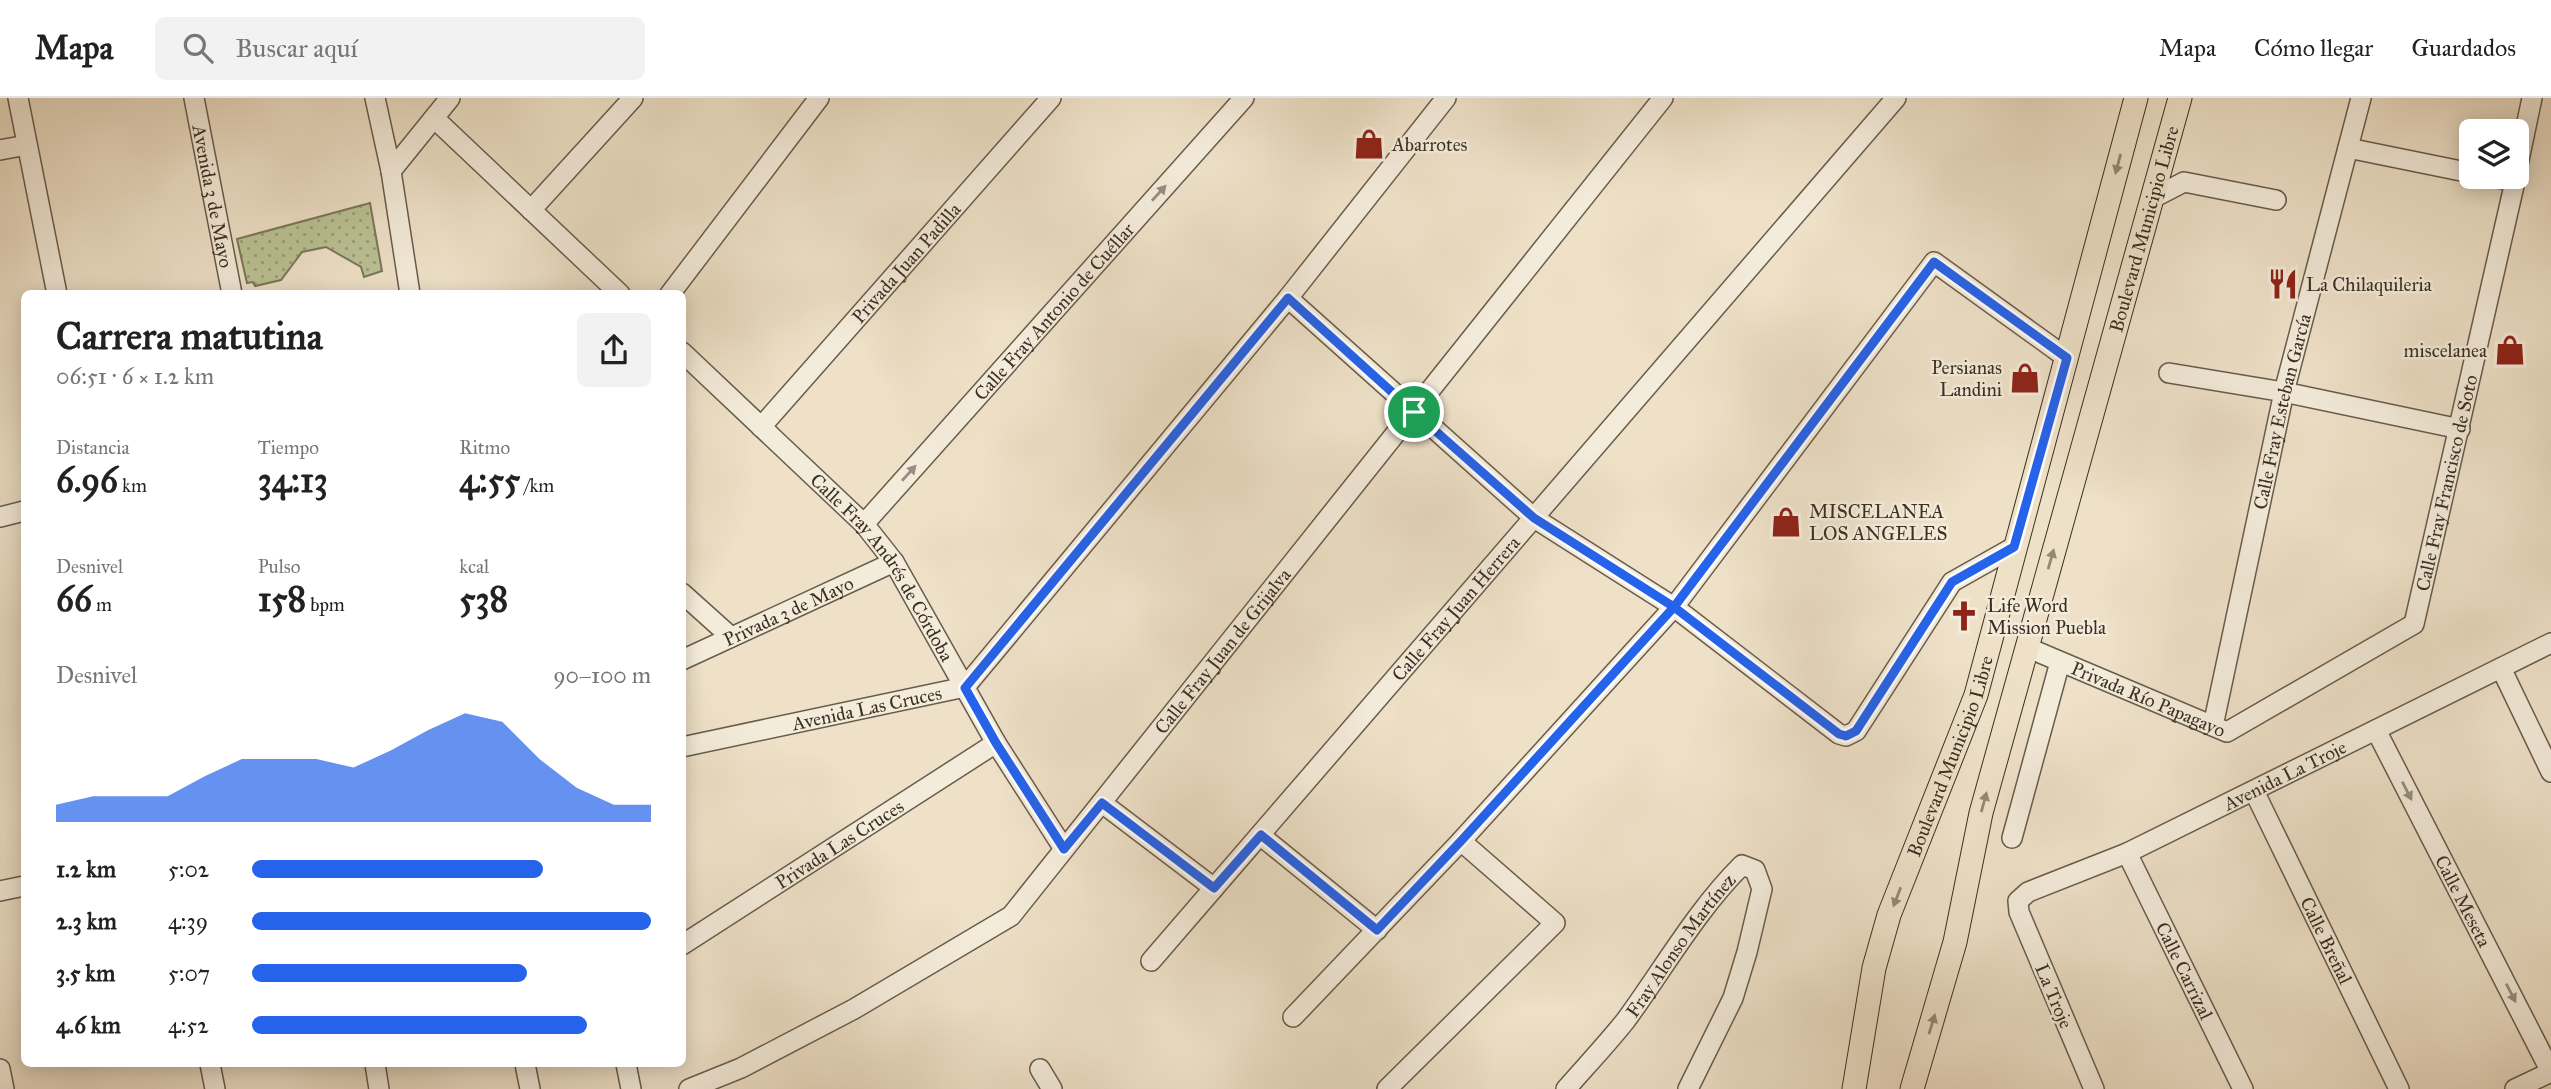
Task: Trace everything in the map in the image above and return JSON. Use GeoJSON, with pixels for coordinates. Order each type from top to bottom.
{"type":"FeatureCollection","features":[{"type":"Feature","properties":{"kind":"main road","name":"Boulevard Municipio Libre"},"geometry":{"type":"LineString","coordinates":[[1854,1089],[1874,968],[1889,915],[1976,695],[2136,98]]}},
{"type":"Feature","properties":{"kind":"main road","name":"Boulevard Municipio Libre"},"geometry":{"type":"LineString","coordinates":[[1912,1089],[1955,942],[1981,813],[2180,98]]}},
{"type":"Feature","properties":{"kind":"street"},"geometry":{"type":"LineString","coordinates":[[18,98],[56,290]]}},
{"type":"Feature","properties":{"kind":"street","name":"Avenida 3 de Mayo"},"geometry":{"type":"LineString","coordinates":[[194,98],[231,290]]}},
{"type":"Feature","properties":{"kind":"street"},"geometry":{"type":"LineString","coordinates":[[375,98],[391,172],[409,290]]}},
{"type":"Feature","properties":{"kind":"street"},"geometry":{"type":"LineString","coordinates":[[391,172],[450,98]]}},
{"type":"Feature","properties":{"kind":"street"},"geometry":{"type":"LineString","coordinates":[[531,211],[633,98]]}},
{"type":"Feature","properties":{"kind":"street"},"geometry":{"type":"LineString","coordinates":[[673,290],[819,98]]}},
{"type":"Feature","properties":{"kind":"street","name":"Privada Juan Padilla"},"geometry":{"type":"LineString","coordinates":[[761,427],[1051,98]]}},
{"type":"Feature","properties":{"kind":"street","name":"Calle Fray Antonio de Cuéllar"},"geometry":{"type":"LineString","coordinates":[[864,524],[1244,98]]}},
{"type":"Feature","properties":{"kind":"street","name":"Avenida Las Cruces"},"geometry":{"type":"LineString","coordinates":[[686,746],[965,688],[1288,298],[1446,98]]}},
{"type":"Feature","properties":{"kind":"street","name":"Calle Fray Juan de Grijalva"},"geometry":{"type":"LineString","coordinates":[[689,1089],[741,1068],[854,1010],[1011,916],[1663,98]]}},
{"type":"Feature","properties":{"kind":"street","name":"Calle Fray Juan Herrera"},"geometry":{"type":"LineString","coordinates":[[1151,961],[1896,98]]}},
{"type":"Feature","properties":{"kind":"street","name":"Calle Fray Esteban García"},"geometry":{"type":"LineString","coordinates":[[2213,726],[2284,392],[2361,98]]}},
{"type":"Feature","properties":{"kind":"street","name":"Calle Fray Francisco de Soto"},"geometry":{"type":"LineString","coordinates":[[2528,119],[2532,98]]}},
{"type":"Feature","properties":{"kind":"street"},"geometry":{"type":"LineString","coordinates":[[434,118],[616,290]]}},
{"type":"Feature","properties":{"kind":"street"},"geometry":{"type":"LineString","coordinates":[[0,150],[27,145]]}},
{"type":"Feature","properties":{"kind":"street"},"geometry":{"type":"LineString","coordinates":[[2348,148],[2459,171]]}},
{"type":"Feature","properties":{"kind":"street"},"geometry":{"type":"LineString","coordinates":[[2165,153],[2184,183]]}},
{"type":"Feature","properties":{"kind":"street"},"geometry":{"type":"LineString","coordinates":[[2151,199],[2184,183],[2276,200]]}},
{"type":"Feature","properties":{"kind":"street","name":"Calle Fray Francisco de Soto"},"geometry":{"type":"LineString","coordinates":[[2414,624],[2513,189]]}},
{"type":"Feature","properties":{"kind":"street"},"geometry":{"type":"LineString","coordinates":[[1293,1017],[1461,841],[1674,607],[1934,262],[2067,358]]}},
{"type":"Feature","properties":{"kind":"street"},"geometry":{"type":"LineString","coordinates":[[1288,298],[1534,518],[1674,607],[1839,734],[1846,736],[1856,731],[1952,582],[2014,547]]}},
{"type":"Feature","properties":{"kind":"street","name":"Calle Fray Andrés de Córdoba"},"geometry":{"type":"LineString","coordinates":[[686,356],[864,524],[894,562],[996,743],[1064,849]]}},
{"type":"Feature","properties":{"kind":"street"},"geometry":{"type":"LineString","coordinates":[[2169,373],[2284,392],[2460,429]]}},
{"type":"Feature","properties":{"kind":"street"},"geometry":{"type":"LineString","coordinates":[[0,517],[21,512]]}},
{"type":"Feature","properties":{"kind":"street","name":"Privada 3 de Mayo"},"geometry":{"type":"LineString","coordinates":[[686,658],[894,562]]}},
{"type":"Feature","properties":{"kind":"street"},"geometry":{"type":"LineString","coordinates":[[686,597],[731,637]]}},
{"type":"Feature","properties":{"kind":"street","name":"Privada Río Papagayo"},"geometry":{"type":"LineString","coordinates":[[2026,647],[2227,732],[2414,624]]}},
{"type":"Feature","properties":{"kind":"street","name":"Avenida La Troje"},"geometry":{"type":"LineString","coordinates":[[2018,901],[2028,892],[2127,853],[2551,643]]}},
{"type":"Feature","properties":{"kind":"street"},"geometry":{"type":"LineString","coordinates":[[2012,838],[2060,662]]}},
{"type":"Feature","properties":{"kind":"street"},"geometry":{"type":"LineString","coordinates":[[2501,668],[2551,772]]}},
{"type":"Feature","properties":{"kind":"street","name":"Calle Meseta"},"geometry":{"type":"LineString","coordinates":[[2376,730],[2551,1072]]}},
{"type":"Feature","properties":{"kind":"street","name":"Privada Las Cruces"},"geometry":{"type":"LineString","coordinates":[[686,942],[996,743]]}},
{"type":"Feature","properties":{"kind":"street","name":"Calle Breñal"},"geometry":{"type":"LineString","coordinates":[[2254,791],[2399,1089]]}},
{"type":"Feature","properties":{"kind":"street"},"geometry":{"type":"LineString","coordinates":[[1102,803],[1214,888]]}},
{"type":"Feature","properties":{"kind":"street"},"geometry":{"type":"LineString","coordinates":[[1261,835],[1377,930]]}},
{"type":"Feature","properties":{"kind":"street"},"geometry":{"type":"LineString","coordinates":[[1387,1089],[1555,923],[1461,841]]}},
{"type":"Feature","properties":{"kind":"street","name":"Calle Carrizal"},"geometry":{"type":"LineString","coordinates":[[2127,853],[2243,1089]]}},
{"type":"Feature","properties":{"kind":"street","name":"Fray Alonso Martínez"},"geometry":{"type":"LineString","coordinates":[[1566,1089],[1625,1021],[1686,932],[1725,881],[1742,864],[1755,870],[1762,889],[1747,952],[1733,998],[1688,1089]]}},
{"type":"Feature","properties":{"kind":"street"},"geometry":{"type":"LineString","coordinates":[[0,891],[21,887]]}},
{"type":"Feature","properties":{"kind":"street","name":"La Troje"},"geometry":{"type":"LineString","coordinates":[[2018,901],[2019,912],[2094,1089]]}},
{"type":"Feature","properties":{"kind":"street"},"geometry":{"type":"LineString","coordinates":[[211,1067],[215,1089]]}},
{"type":"Feature","properties":{"kind":"street"},"geometry":{"type":"LineString","coordinates":[[375,1067],[379,1089]]}},
{"type":"Feature","properties":{"kind":"street"},"geometry":{"type":"LineString","coordinates":[[526,1067],[530,1089]]}},
{"type":"Feature","properties":{"kind":"street"},"geometry":{"type":"LineString","coordinates":[[627,1067],[631,1089]]}},
{"type":"Feature","properties":{"kind":"street"},"geometry":{"type":"LineString","coordinates":[[0,1069],[4,1089]]}},
{"type":"Feature","properties":{"kind":"street"},"geometry":{"type":"LineString","coordinates":[[1040,1069],[1052,1089]]}},
{"type":"Feature","properties":{"kind":"street"},"geometry":{"type":"LineString","coordinates":[[2515,1089],[2551,1072]]}},
{"type":"Feature","properties":{"kind":"green space"},"geometry":{"type":"Polygon","coordinates":[[[370,203],[382,271],[364,277],[361,267],[326,247],[302,252],[281,280],[255,286],[253,282],[247,283],[237,239],[370,203]]]}},
{"type":"Feature","properties":{"kind":"place","name":"Abarrotes"},"geometry":{"type":"Point","coordinates":[1369,144]}},
{"type":"Feature","properties":{"kind":"place","name":"La Chilaquileria"},"geometry":{"type":"Point","coordinates":[2283,284]}},
{"type":"Feature","properties":{"kind":"place","name":"miscelanea"},"geometry":{"type":"Point","coordinates":[2510,350]}},
{"type":"Feature","properties":{"kind":"place","name":"Persianas Landini"},"geometry":{"type":"Point","coordinates":[2025,378]}},
{"type":"Feature","properties":{"kind":"place","name":"MISCELANEA LOS ANGELES"},"geometry":{"type":"Point","coordinates":[1786,522]}},
{"type":"Feature","properties":{"kind":"place","name":"Life Word Mission Puebla"},"geometry":{"type":"Point","coordinates":[1964,616]}},
{"type":"Feature","properties":{"kind":"route"},"geometry":{"type":"LineString","coordinates":[[1414,412],[1288,298],[965,688],[996,743],[1064,849],[1102,803],[1214,888],[1261,835],[1377,930],[1674,607],[1934,262],[2067,358],[2014,547],[1952,582],[1856,731],[1846,736],[1839,734],[1674,607],[1534,518],[1414,412]]}}]}
